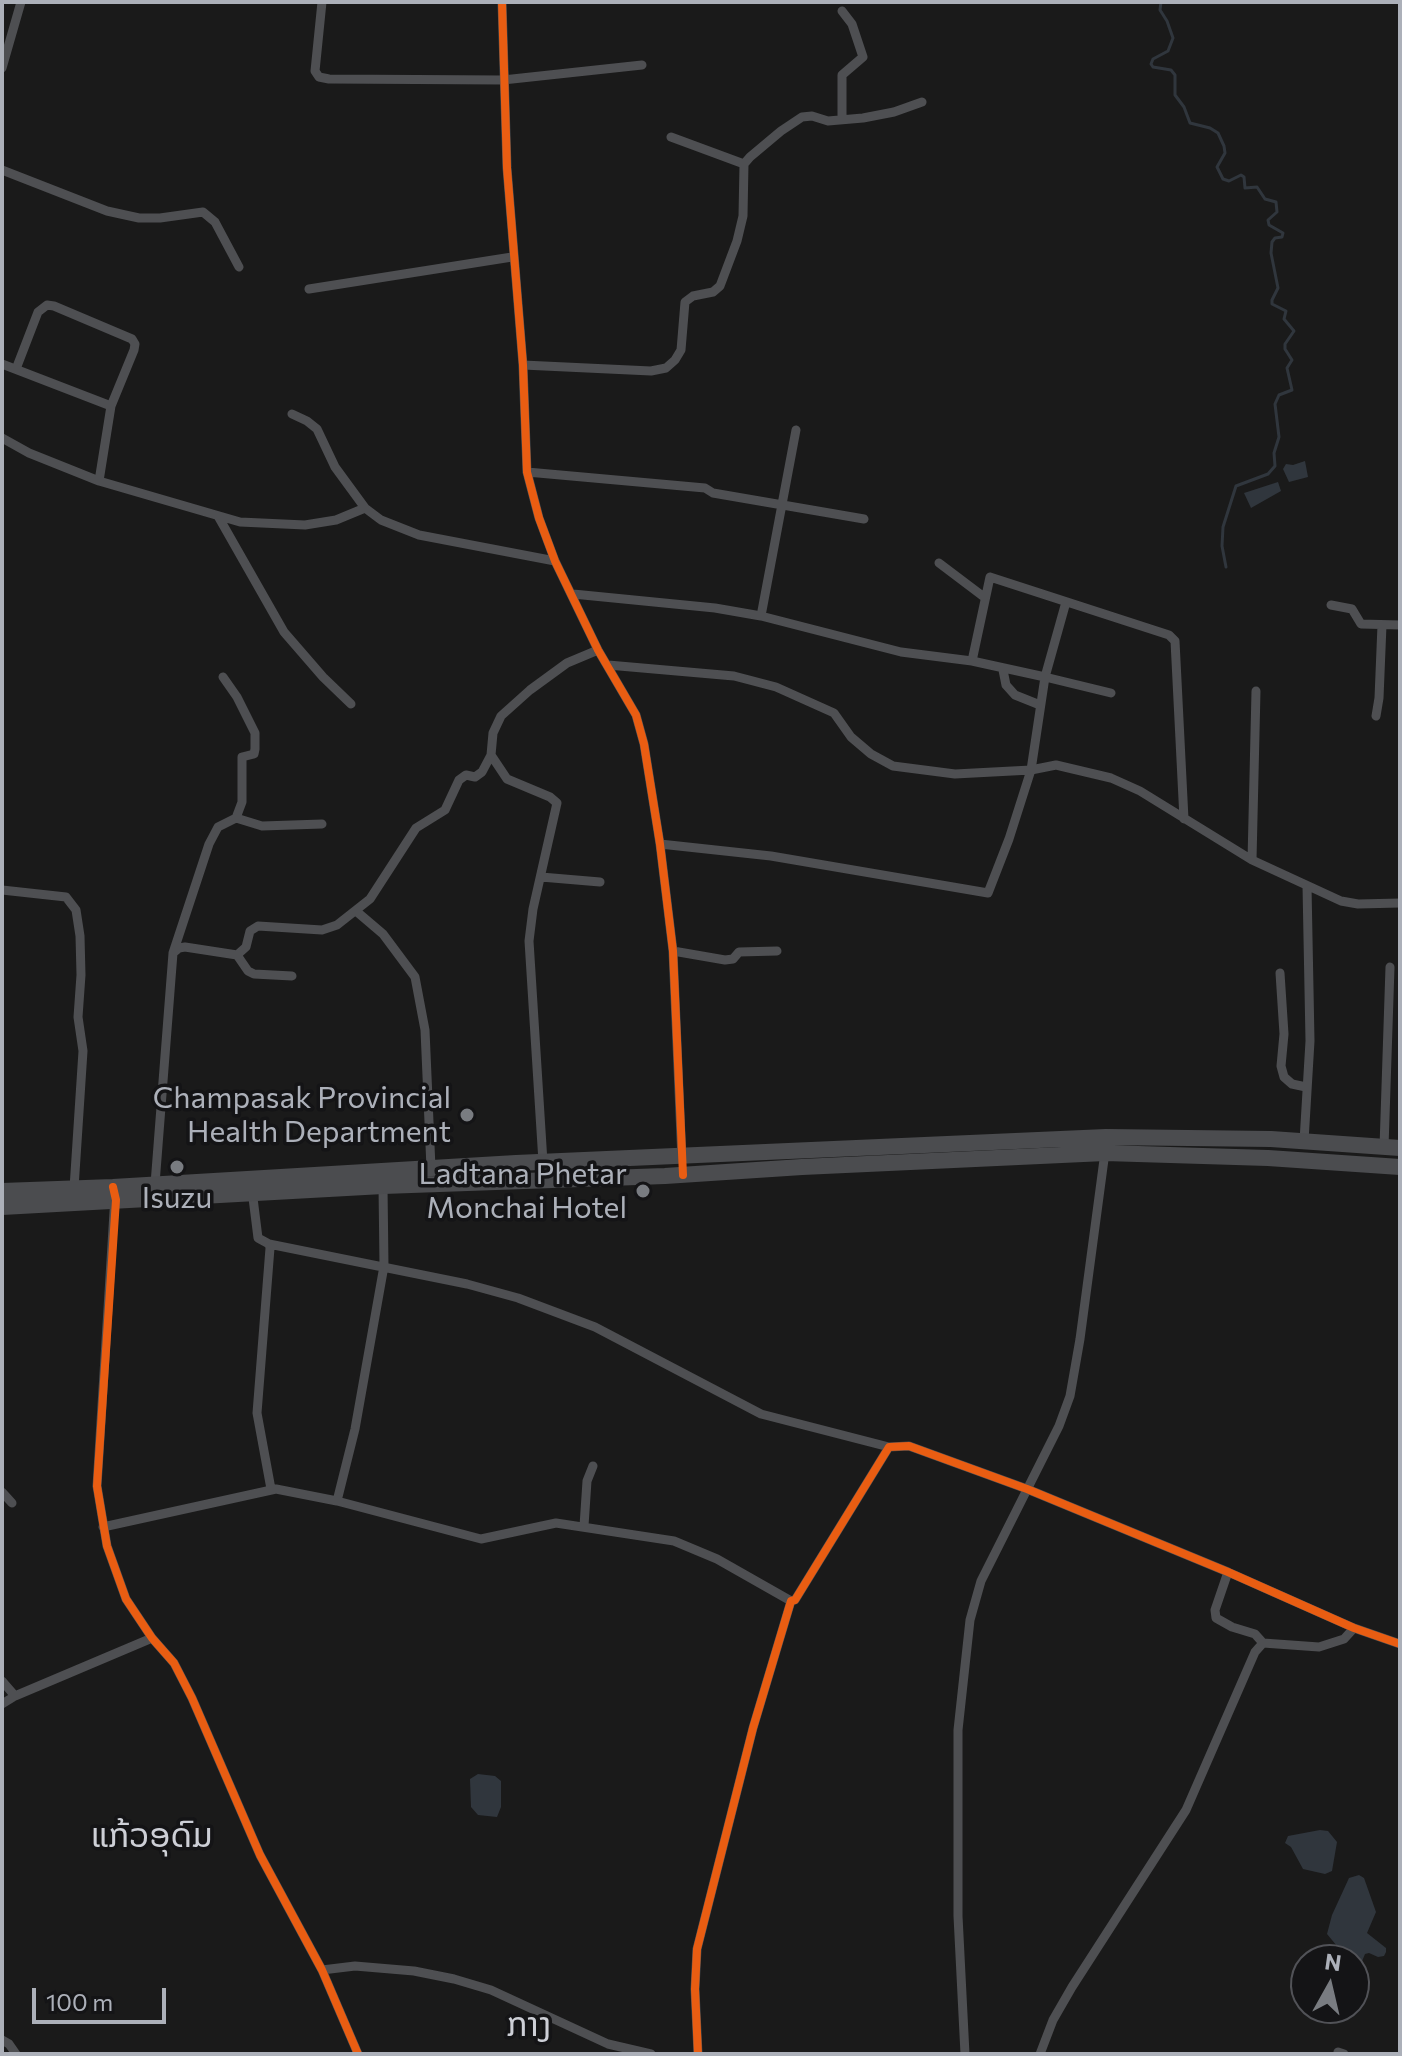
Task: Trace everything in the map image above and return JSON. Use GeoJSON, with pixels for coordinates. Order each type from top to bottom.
{"type":"FeatureCollection","features":[{"type":"Feature","properties":{"kind":"highway"},"geometry":{"type":"LineString","coordinates":[[2,1207],[115,1194],[252,1187],[431,1168],[543,1162],[1271,1139],[1392,1147]]}},
{"type":"Feature","properties":{"kind":"highway"},"geometry":{"type":"LineString","coordinates":[[1268,1158],[1271,1139]]}},
{"type":"Feature","properties":{"kind":"highway"},"geometry":{"type":"LineString","coordinates":[[2,1191],[74,1188],[115,1194],[155,1184],[383,1186],[683,1175],[1105,1145],[1400,1167]]}},
{"type":"Feature","properties":{"kind":"street"},"geometry":{"type":"LineString","coordinates":[[3,62],[21,2]]}},
{"type":"Feature","properties":{"kind":"street"},"geometry":{"type":"LineString","coordinates":[[322,2],[315,71],[319,77],[329,79],[503,80],[642,65]]}},
{"type":"Feature","properties":{"kind":"street"},"geometry":{"type":"LineString","coordinates":[[502,2],[512,257],[523,365],[527,472],[555,561],[598,650],[636,715],[644,744],[673,951],[683,1175]]}},
{"type":"Feature","properties":{"kind":"street"},"geometry":{"type":"LineString","coordinates":[[842,11],[852,24],[863,57],[842,75],[842,119]]}},
{"type":"Feature","properties":{"kind":"street"},"geometry":{"type":"LineString","coordinates":[[523,365],[651,371],[666,368],[675,360],[684,337],[682,311],[685,302],[693,296],[713,292],[720,286],[743,216],[744,164],[802,117],[842,119],[894,112],[922,102]]}},
{"type":"Feature","properties":{"kind":"street"},"geometry":{"type":"LineString","coordinates":[[671,137],[744,164]]}},
{"type":"Feature","properties":{"kind":"street"},"geometry":{"type":"LineString","coordinates":[[2,170],[84,203],[128,216],[160,218],[203,212],[215,222],[239,267]]}},
{"type":"Feature","properties":{"kind":"street"},"geometry":{"type":"LineString","coordinates":[[309,289],[512,257]]}},
{"type":"Feature","properties":{"kind":"street"},"geometry":{"type":"LineString","coordinates":[[16,369],[42,307],[54,306],[132,339],[135,344],[111,406],[99,481]]}},
{"type":"Feature","properties":{"kind":"street"},"geometry":{"type":"LineString","coordinates":[[2,364],[111,406]]}},
{"type":"Feature","properties":{"kind":"street"},"geometry":{"type":"LineString","coordinates":[[292,414],[317,429],[335,467],[365,508],[381,520],[411,533],[555,561]]}},
{"type":"Feature","properties":{"kind":"street"},"geometry":{"type":"LineString","coordinates":[[761,616],[796,430]]}},
{"type":"Feature","properties":{"kind":"street"},"geometry":{"type":"LineString","coordinates":[[2,438],[29,453],[99,481],[240,522],[305,525],[336,520],[365,508]]}},
{"type":"Feature","properties":{"kind":"street"},"geometry":{"type":"LineString","coordinates":[[527,472],[705,488],[713,493],[783,507],[864,519]]}},
{"type":"Feature","properties":{"kind":"street"},"geometry":{"type":"LineString","coordinates":[[218,516],[284,632],[351,704]]}},
{"type":"Feature","properties":{"kind":"street"},"geometry":{"type":"LineString","coordinates":[[939,563],[984,597]]}},
{"type":"Feature","properties":{"kind":"street"},"geometry":{"type":"LineString","coordinates":[[972,661],[990,577],[1173,637],[1184,819]]}},
{"type":"Feature","properties":{"kind":"street"},"geometry":{"type":"LineString","coordinates":[[573,594],[715,608],[761,616],[901,652],[972,661],[1111,693]]}},
{"type":"Feature","properties":{"kind":"street"},"geometry":{"type":"LineString","coordinates":[[660,844],[771,856],[988,893],[1031,770],[1045,677],[1066,602]]}},
{"type":"Feature","properties":{"kind":"street"},"geometry":{"type":"LineString","coordinates":[[1331,605],[1352,609],[1361,624],[1400,625]]}},
{"type":"Feature","properties":{"kind":"street"},"geometry":{"type":"LineString","coordinates":[[1376,716],[1382,625]]}},
{"type":"Feature","properties":{"kind":"street"},"geometry":{"type":"LineString","coordinates":[[237,955],[246,947],[250,931],[258,926],[322,930],[337,925],[356,911],[370,899],[416,828],[445,810],[459,780],[466,775],[475,777],[482,772],[491,755],[493,733],[501,716],[567,663],[598,650]]}},
{"type":"Feature","properties":{"kind":"street"},"geometry":{"type":"LineString","coordinates":[[608,665],[734,676],[776,687],[834,713],[851,737],[871,754],[893,766],[955,774],[1031,770],[1056,765],[1111,778],[1140,791],[1252,860],[1341,901],[1358,904],[1400,903]]}},
{"type":"Feature","properties":{"kind":"street"},"geometry":{"type":"LineString","coordinates":[[1003,670],[1006,685],[1015,695],[1040,705]]}},
{"type":"Feature","properties":{"kind":"street"},"geometry":{"type":"LineString","coordinates":[[155,1184],[173,953],[209,844],[218,827],[236,818],[242,802],[242,757],[254,754],[255,733],[223,677]]}},
{"type":"Feature","properties":{"kind":"street"},"geometry":{"type":"LineString","coordinates":[[1252,860],[1256,691]]}},
{"type":"Feature","properties":{"kind":"street"},"geometry":{"type":"LineString","coordinates":[[491,755],[507,779],[557,803],[529,941],[543,1162]]}},
{"type":"Feature","properties":{"kind":"street"},"geometry":{"type":"LineString","coordinates":[[236,818],[262,826],[322,824]]}},
{"type":"Feature","properties":{"kind":"street"},"geometry":{"type":"LineString","coordinates":[[541,877],[600,882]]}},
{"type":"Feature","properties":{"kind":"street"},"geometry":{"type":"LineString","coordinates":[[1304,1141],[1310,1041],[1307,886]]}},
{"type":"Feature","properties":{"kind":"street"},"geometry":{"type":"LineString","coordinates":[[2,890],[66,897],[76,910],[81,975],[78,1017],[83,1051],[74,1188]]}},
{"type":"Feature","properties":{"kind":"street"},"geometry":{"type":"LineString","coordinates":[[356,911],[383,934],[415,977],[425,1030],[431,1168]]}},
{"type":"Feature","properties":{"kind":"street"},"geometry":{"type":"LineString","coordinates":[[173,953],[185,947],[237,955],[248,971],[254,974],[292,976]]}},
{"type":"Feature","properties":{"kind":"street"},"geometry":{"type":"LineString","coordinates":[[673,951],[725,960],[733,959],[739,952],[777,951]]}},
{"type":"Feature","properties":{"kind":"street"},"geometry":{"type":"LineString","coordinates":[[1390,967],[1392,1147]]}},
{"type":"Feature","properties":{"kind":"street"},"geometry":{"type":"LineString","coordinates":[[1280,973],[1284,1034],[1281,1066],[1284,1077],[1292,1084],[1306,1087]]}},
{"type":"Feature","properties":{"kind":"street"},"geometry":{"type":"LineString","coordinates":[[965,2054],[958,1902],[958,1730],[972,1605],[1059,1426],[1070,1396],[1105,1145]]}},
{"type":"Feature","properties":{"kind":"street"},"geometry":{"type":"LineString","coordinates":[[337,1501],[355,1429],[384,1266],[383,1186]]}},
{"type":"Feature","properties":{"kind":"street"},"geometry":{"type":"LineString","coordinates":[[252,1187],[258,1238],[269,1244],[467,1284],[550,1309],[616,1337],[761,1414],[889,1447],[909,1446],[1027,1489],[1354,1628],[1400,1644]]}},
{"type":"Feature","properties":{"kind":"street"},"geometry":{"type":"LineString","coordinates":[[115,1194],[97,1472],[103,1527],[115,1574],[126,1599],[152,1638],[174,1663],[260,1855],[322,1970],[358,2054]]}},
{"type":"Feature","properties":{"kind":"street"},"geometry":{"type":"LineString","coordinates":[[269,1244],[257,1413],[271,1489]]}},
{"type":"Feature","properties":{"kind":"street"},"geometry":{"type":"LineString","coordinates":[[698,2054],[697,1949],[755,1721],[791,1601],[795,1600],[889,1447]]}},
{"type":"Feature","properties":{"kind":"street"},"geometry":{"type":"LineString","coordinates":[[584,1526],[587,1481],[593,1466]]}},
{"type":"Feature","properties":{"kind":"street"},"geometry":{"type":"LineString","coordinates":[[103,1527],[271,1489],[337,1501],[481,1539],[556,1523],[674,1541],[717,1559],[791,1601]]}},
{"type":"Feature","properties":{"kind":"street"},"geometry":{"type":"LineString","coordinates":[[2,1492],[12,1503]]}},
{"type":"Feature","properties":{"kind":"street"},"geometry":{"type":"LineString","coordinates":[[1228,1572],[1215,1610],[1216,1618],[1255,1634],[1263,1643],[1319,1647],[1344,1639],[1354,1628]]}},
{"type":"Feature","properties":{"kind":"street"},"geometry":{"type":"LineString","coordinates":[[2,1704],[152,1638]]}},
{"type":"Feature","properties":{"kind":"street"},"geometry":{"type":"LineString","coordinates":[[1040,2054],[1053,2020],[1072,1987],[1186,1810],[1249,1665],[1263,1643]]}},
{"type":"Feature","properties":{"kind":"street"},"geometry":{"type":"LineString","coordinates":[[2,1681],[15,1696]]}},
{"type":"Feature","properties":{"kind":"street"},"geometry":{"type":"LineString","coordinates":[[322,1970],[355,1966],[414,1971],[454,1979],[491,1990],[608,2044],[651,2054]]}},
{"type":"Feature","properties":{"kind":"street"},"geometry":{"type":"LineString","coordinates":[[2,2040],[16,2054]]}},
{"type":"Feature","properties":{"kind":"shaded area"},"geometry":{"type":"Polygon","coordinates":[[[1305,461],[1308,477],[1289,482],[1283,469],[1286,464],[1305,461]]]}},
{"type":"Feature","properties":{"kind":"shaded area"},"geometry":{"type":"Polygon","coordinates":[[[1278,482],[1281,491],[1251,508],[1244,493],[1278,482]]]}},
{"type":"Feature","properties":{"kind":"shaded area"},"geometry":{"type":"Polygon","coordinates":[[[478,1774],[495,1776],[501,1781],[501,1807],[497,1817],[478,1815],[471,1807],[470,1779],[478,1774]]]}},
{"type":"Feature","properties":{"kind":"shaded area"},"geometry":{"type":"Polygon","coordinates":[[[1328,1831],[1337,1842],[1332,1871],[1325,1874],[1303,1869],[1291,1847],[1285,1843],[1288,1836],[1328,1831]]]}},
{"type":"Feature","properties":{"kind":"shaded area"},"geometry":{"type":"Polygon","coordinates":[[[1359,1875],[1364,1878],[1376,1912],[1367,1933],[1386,1948],[1384,1956],[1370,1953],[1370,1944],[1335,1944],[1327,1934],[1349,1878],[1359,1875]]]}},
{"type":"Feature","properties":{"kind":"waterway"},"geometry":{"type":"LineString","coordinates":[[1161,2],[1160,10],[1173,38],[1168,51],[1153,59],[1151,64],[1171,70],[1175,75],[1175,95],[1190,123],[1218,133],[1225,153],[1217,167],[1223,179],[1229,181],[1241,175],[1245,188],[1257,187],[1265,199],[1276,202],[1277,212],[1268,220],[1269,225],[1283,233],[1282,237],[1272,242],[1271,253],[1278,288],[1272,304],[1286,311],[1284,319],[1294,331],[1285,344],[1292,360],[1287,368],[1292,390],[1279,395],[1275,404],[1279,437],[1274,453],[1275,466],[1268,474],[1236,486],[1223,527],[1222,546],[1226,567]]}},
{"type":"Feature","properties":{"kind":"cycle path"},"geometry":{"type":"LineString","coordinates":[[502,2],[507,168],[523,365],[527,472],[555,561],[598,650],[636,715],[644,744],[673,951],[683,1175]]}},
{"type":"Feature","properties":{"kind":"cycle path"},"geometry":{"type":"LineString","coordinates":[[113,1187],[116,1200],[97,1486],[107,1546],[126,1599],[152,1638],[174,1663],[192,1698],[260,1855],[322,1970],[358,2054]]}},
{"type":"Feature","properties":{"kind":"cycle path"},"geometry":{"type":"LineString","coordinates":[[698,2054],[697,1949],[753,1728],[791,1601],[795,1600],[889,1447],[909,1446],[1027,1489],[1354,1628],[1400,1644]]}},
{"type":"Feature","properties":{"kind":"place","name":"Champasak Provincial Health Department"},"geometry":{"type":"Point","coordinates":[467,1115]}},
{"type":"Feature","properties":{"kind":"place","name":"Isuzu"},"geometry":{"type":"Point","coordinates":[177,1167]}},
{"type":"Feature","properties":{"kind":"place","name":"Ladtana Phetar Monchai Hotel"},"geometry":{"type":"Point","coordinates":[643,1191]}},
{"type":"Feature","properties":{"kind":"district","name":"ແກ້ວອຸດົມ"},"geometry":{"type":"Point","coordinates":[152,1836]}},
{"type":"Feature","properties":{"kind":"district","name":"ກາງ"},"geometry":{"type":"Point","coordinates":[529,2025]}}]}
